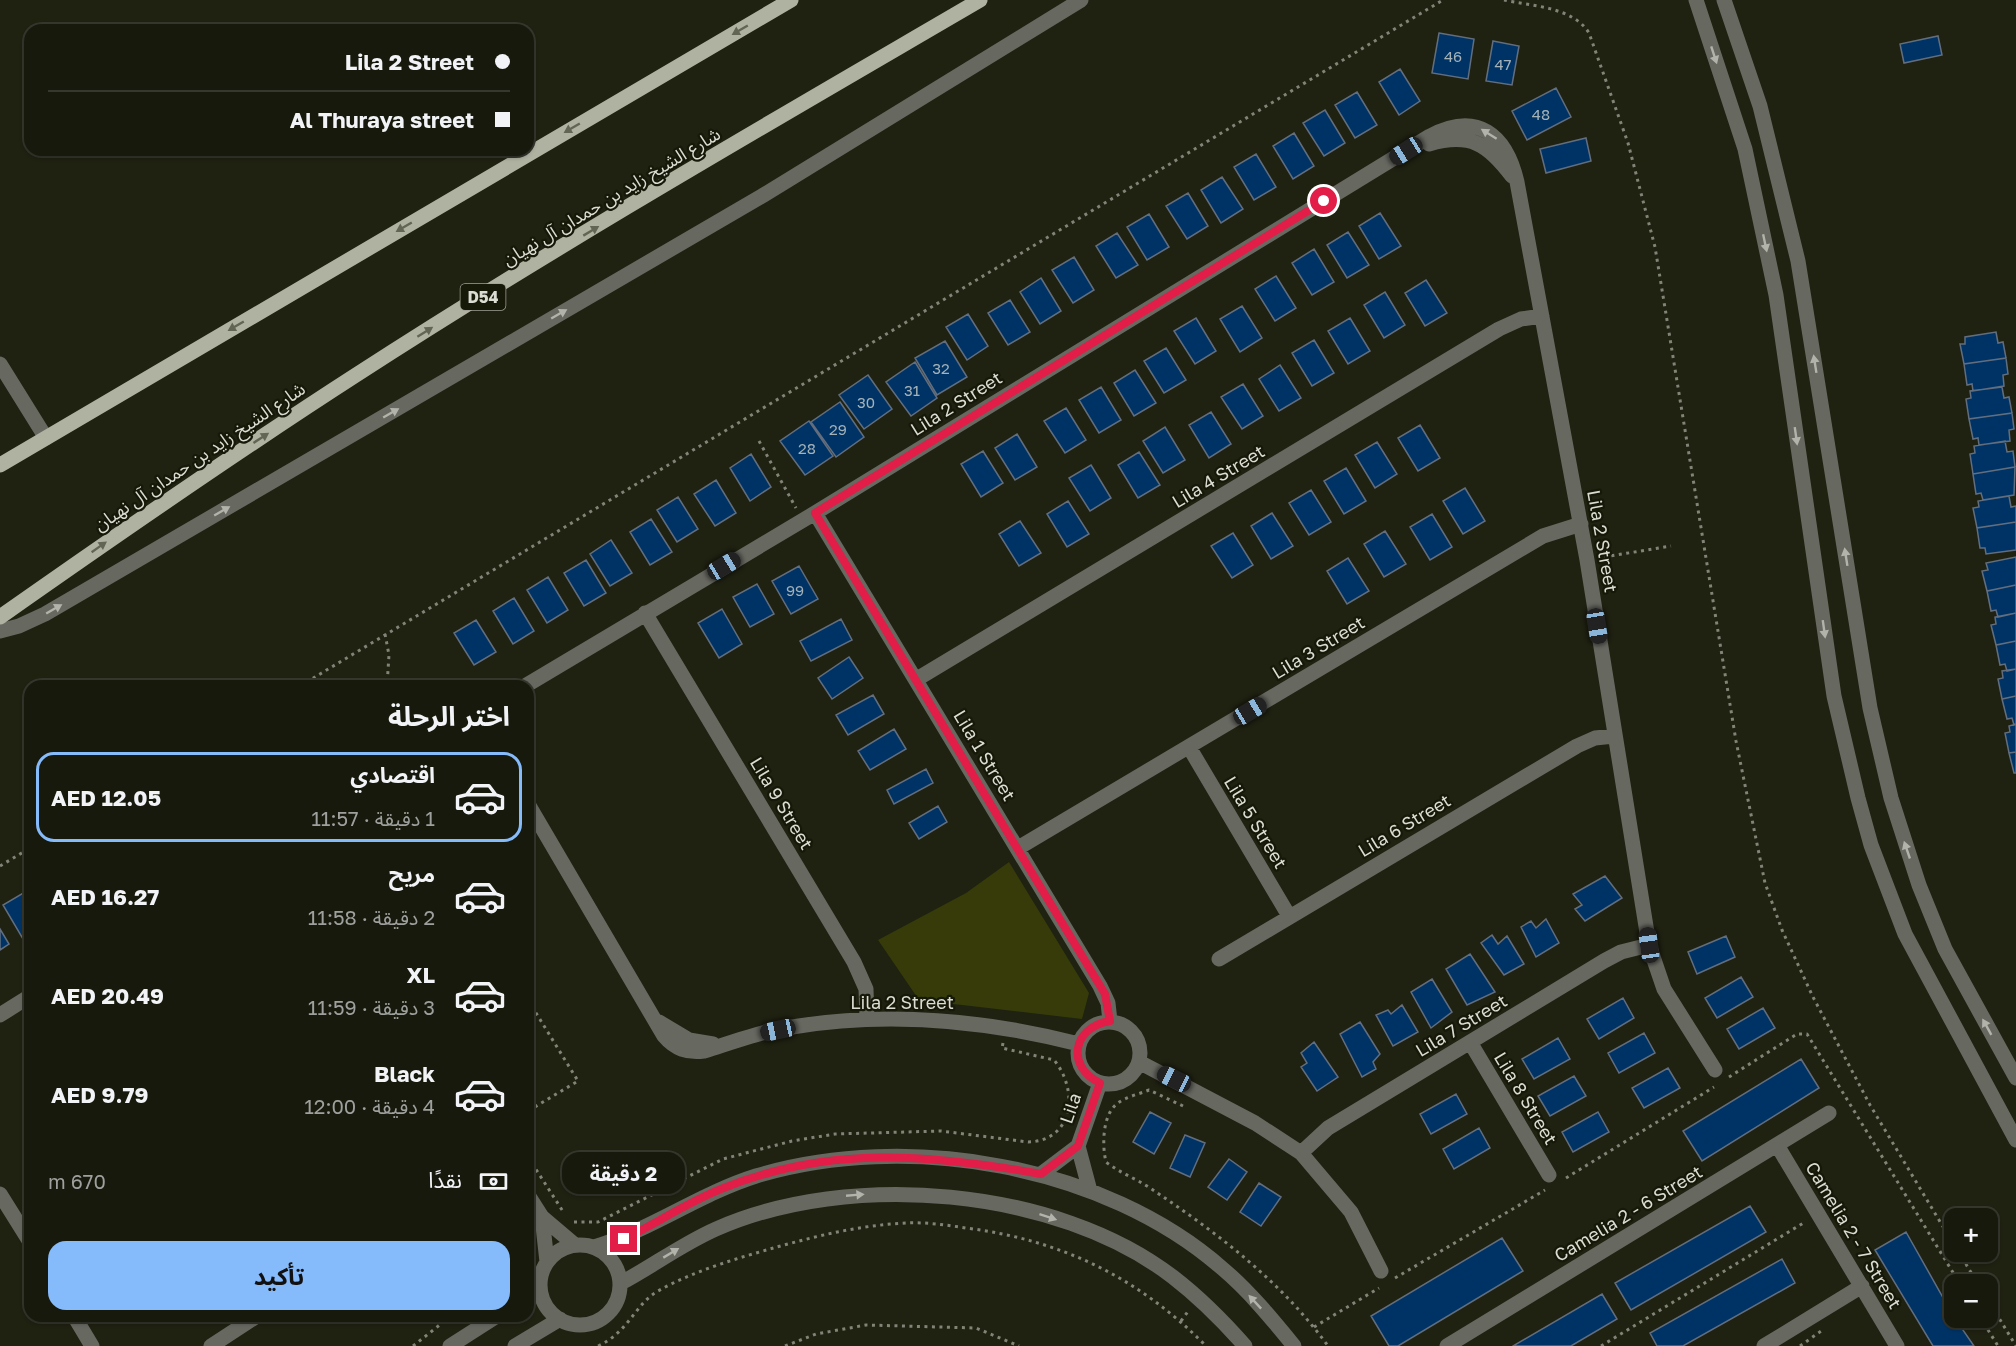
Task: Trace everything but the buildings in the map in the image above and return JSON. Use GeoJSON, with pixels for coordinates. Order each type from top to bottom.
{"type":"FeatureCollection","features":[{"type":"Feature","properties":{"kind":"main road"},"geometry":{"type":"LineString","coordinates":[[534,151],[791,0]]}},
{"type":"Feature","properties":{"kind":"main road","name":"شارع الشيخ زايد بن حمدان آل نهيان"},"geometry":{"type":"LineString","coordinates":[[0,617],[171,497],[358,374],[756,131],[980,0]]}},
{"type":"Feature","properties":{"kind":"main road"},"geometry":{"type":"LineString","coordinates":[[0,465],[526,156]]}},
{"type":"Feature","properties":{"kind":"street"},"geometry":{"type":"LineString","coordinates":[[0,631],[20,626],[45,614],[762,196],[1081,0]]}},
{"type":"Feature","properties":{"kind":"street"},"geometry":{"type":"LineString","coordinates":[[1696,0],[1744,149],[1776,295],[1834,696],[1857,798],[1871,845],[1905,934],[2016,1140]]}},
{"type":"Feature","properties":{"kind":"street"},"geometry":{"type":"LineString","coordinates":[[1724,0],[1760,106],[1798,261],[1870,708],[1891,798],[1918,885],[1945,949],[2016,1078]]}},
{"type":"Feature","properties":{"kind":"street","name":"Lila 2 Street"},"geometry":{"type":"LineString","coordinates":[[534,681],[809,516],[1406,151],[1442,130],[1454,126],[1480,128],[1492,134],[1505,148],[1517,182],[1581,524],[1649,945],[1664,989],[1720,1078]]}},
{"type":"Feature","properties":{"kind":"street","name":"Lila 4 Street"},"geometry":{"type":"LineString","coordinates":[[917,679],[1499,329],[1521,319],[1542,316]]}},
{"type":"Feature","properties":{"kind":"street"},"geometry":{"type":"LineString","coordinates":[[0,364],[46,438]]}},
{"type":"Feature","properties":{"kind":"street","name":"Lila 1 Street"},"geometry":{"type":"LineString","coordinates":[[809,516],[917,679],[1105,994],[1110,1021]]}},
{"type":"Feature","properties":{"kind":"street","name":"Lila 3 Street"},"geometry":{"type":"LineString","coordinates":[[1018,849],[1543,536],[1581,524]]}},
{"type":"Feature","properties":{"kind":"street","name":"Lila 9 Street"},"geometry":{"type":"LineString","coordinates":[[645,613],[854,962],[866,989],[867,1019]]}},
{"type":"Feature","properties":{"kind":"street","name":"Lila 6 Street"},"geometry":{"type":"LineString","coordinates":[[1219,959],[1586,741],[1614,736]]}},
{"type":"Feature","properties":{"kind":"street","name":"Lila 5 Street"},"geometry":{"type":"LineString","coordinates":[[1189,747],[1289,916]]}},
{"type":"Feature","properties":{"kind":"street","name":"Lila 2 Street"},"geometry":{"type":"LineString","coordinates":[[534,814],[670,1043],[686,1051],[704,1051],[791,1027],[867,1019],[971,1022],[1031,1032],[1079,1044]]}},
{"type":"Feature","properties":{"kind":"street","name":"Lila 7 Street"},"geometry":{"type":"LineString","coordinates":[[1301,1153],[1328,1128],[1612,956],[1649,945]]}},
{"type":"Feature","properties":{"kind":"street"},"geometry":{"type":"LineString","coordinates":[[0,1015],[24,1000]]}},
{"type":"Feature","properties":{"kind":"street"},"geometry":{"type":"LineString","coordinates":[[1110,1021],[1121,1023],[1138,1039],[1141,1050],[1135,1071],[1119,1083],[1100,1083],[1084,1072],[1077,1053],[1079,1044],[1090,1027],[1110,1021]]}},
{"type":"Feature","properties":{"kind":"street","name":"Lila 8 Street"},"geometry":{"type":"LineString","coordinates":[[1470,1042],[1547,1182]]}},
{"type":"Feature","properties":{"kind":"street"},"geometry":{"type":"LineString","coordinates":[[1139,1062],[1255,1123],[1301,1153],[1351,1212],[1386,1278]]}},
{"type":"Feature","properties":{"kind":"street","name":"Lila"},"geometry":{"type":"LineString","coordinates":[[1041,1174],[1078,1146],[1100,1083]]}},
{"type":"Feature","properties":{"kind":"street","name":"Camelia 2 - 6 Street"},"geometry":{"type":"LineString","coordinates":[[1447,1346],[1829,1113]]}},
{"type":"Feature","properties":{"kind":"street","name":"Camelia 2 - 7 Street"},"geometry":{"type":"LineString","coordinates":[[1777,1145],[1820,1213],[1897,1346]]}},
{"type":"Feature","properties":{"kind":"street","name":"Lila"},"geometry":{"type":"LineString","coordinates":[[1078,1146],[1090,1191]]}},
{"type":"Feature","properties":{"kind":"street"},"geometry":{"type":"LineString","coordinates":[[534,1286],[554,1254],[575,1245],[594,1247],[632,1234],[720,1189],[757,1176],[819,1162],[882,1156],[945,1160],[1041,1174],[1090,1191],[1149,1219],[1224,1269],[1294,1346]]}},
{"type":"Feature","properties":{"kind":"street"},"geometry":{"type":"LineString","coordinates":[[0,1194],[24,1227]]}},
{"type":"Feature","properties":{"kind":"street"},"geometry":{"type":"LineString","coordinates":[[621,1283],[716,1229],[765,1212],[823,1198],[869,1194],[947,1197],[1041,1215],[1087,1230],[1131,1250],[1172,1275],[1245,1346]]}},
{"type":"Feature","properties":{"kind":"street"},"geometry":{"type":"LineString","coordinates":[[534,1205],[542,1217],[575,1245]]}},
{"type":"Feature","properties":{"kind":"street"},"geometry":{"type":"LineString","coordinates":[[542,1217],[547,1262]]}},
{"type":"Feature","properties":{"kind":"street"},"geometry":{"type":"LineString","coordinates":[[540,1279],[544,1302],[560,1319],[573,1324],[588,1324],[601,1319],[612,1310],[619,1297],[621,1283],[613,1261],[594,1247]]}},
{"type":"Feature","properties":{"kind":"street"},"geometry":{"type":"LineString","coordinates":[[1764,1346],[1862,1286]]}},
{"type":"Feature","properties":{"kind":"street"},"geometry":{"type":"LineString","coordinates":[[515,1346],[560,1319]]}},
{"type":"Feature","properties":{"kind":"street"},"geometry":{"type":"LineString","coordinates":[[78,1322],[92,1346]]}},
{"type":"Feature","properties":{"kind":"street"},"geometry":{"type":"LineString","coordinates":[[211,1346],[248,1322]]}},
{"type":"Feature","properties":{"kind":"street"},"geometry":{"type":"LineString","coordinates":[[450,1346],[488,1322]]}},
{"type":"Feature","properties":{"kind":"path"},"geometry":{"type":"LineString","coordinates":[[310,680],[1443,0]]}},
{"type":"Feature","properties":{"kind":"path"},"geometry":{"type":"LineString","coordinates":[[1504,0],[1569,15],[1581,22],[1589,33],[1628,143],[1654,247],[1736,741],[1765,883],[1782,930],[1813,997],[1870,1106],[1944,1228]]}},
{"type":"Feature","properties":{"kind":"path"},"geometry":{"type":"LineString","coordinates":[[759,441],[809,516]]}},
{"type":"Feature","properties":{"kind":"path"},"geometry":{"type":"LineString","coordinates":[[1587,560],[1671,546]]}},
{"type":"Feature","properties":{"kind":"path"},"geometry":{"type":"LineString","coordinates":[[385,634],[389,656],[387,680]]}},
{"type":"Feature","properties":{"kind":"path"},"geometry":{"type":"LineString","coordinates":[[0,866],[24,852]]}},
{"type":"Feature","properties":{"kind":"path"},"geometry":{"type":"LineString","coordinates":[[534,1010],[578,1081],[534,1108]]}},
{"type":"Feature","properties":{"kind":"path"},"geometry":{"type":"LineString","coordinates":[[1566,1178],[1720,1078],[1797,1034],[1807,1034],[1954,1274]]}},
{"type":"Feature","properties":{"kind":"path"},"geometry":{"type":"LineString","coordinates":[[1189,1099],[1184,1106],[1149,1090],[1118,1103],[1111,1111],[1104,1137],[1106,1162],[1120,1173],[1148,1186],[1237,1252],[1285,1293],[1328,1346]]}},
{"type":"Feature","properties":{"kind":"path"},"geometry":{"type":"LineString","coordinates":[[534,1166],[562,1207],[566,1220]]}},
{"type":"Feature","properties":{"kind":"path"},"geometry":{"type":"LineString","coordinates":[[1314,1327],[1386,1278],[1547,1182]]}},
{"type":"Feature","properties":{"kind":"path"},"geometry":{"type":"LineString","coordinates":[[1601,1346],[1820,1213]]}},
{"type":"Feature","properties":{"kind":"path"},"geometry":{"type":"LineString","coordinates":[[598,1346],[614,1339],[656,1292],[696,1275],[754,1253],[834,1231],[908,1223],[943,1225],[1019,1236],[1088,1261],[1134,1287],[1181,1321],[1206,1346]]}},
{"type":"Feature","properties":{"kind":"path"},"geometry":{"type":"LineString","coordinates":[[1998,1316],[2016,1346]]}},
{"type":"Feature","properties":{"kind":"path"},"geometry":{"type":"LineString","coordinates":[[412,1346],[443,1322]]}},
{"type":"Feature","properties":{"kind":"path"},"geometry":{"type":"LineString","coordinates":[[785,1346],[816,1334],[866,1325],[976,1328],[1019,1346]]}},
{"type":"Feature","properties":{"kind":"path"},"geometry":{"type":"LineString","coordinates":[[1987,1328],[1998,1346]]}},
{"type":"Feature","properties":{"kind":"green space"},"geometry":{"type":"Polygon","coordinates":[[[1009,862],[1089,993],[1082,1019],[919,1000],[878,940],[966,893],[1009,862]]]}},
{"type":"Feature","properties":{"kind":"route"},"geometry":{"type":"LineString","coordinates":[[624,1239],[720,1189],[757,1176],[819,1162],[882,1156],[945,1160],[1041,1174],[1078,1146],[1100,1083],[1084,1072],[1077,1053],[1083,1035],[1090,1027],[1110,1021],[1105,994],[815,513],[1324,201]]}}]}
